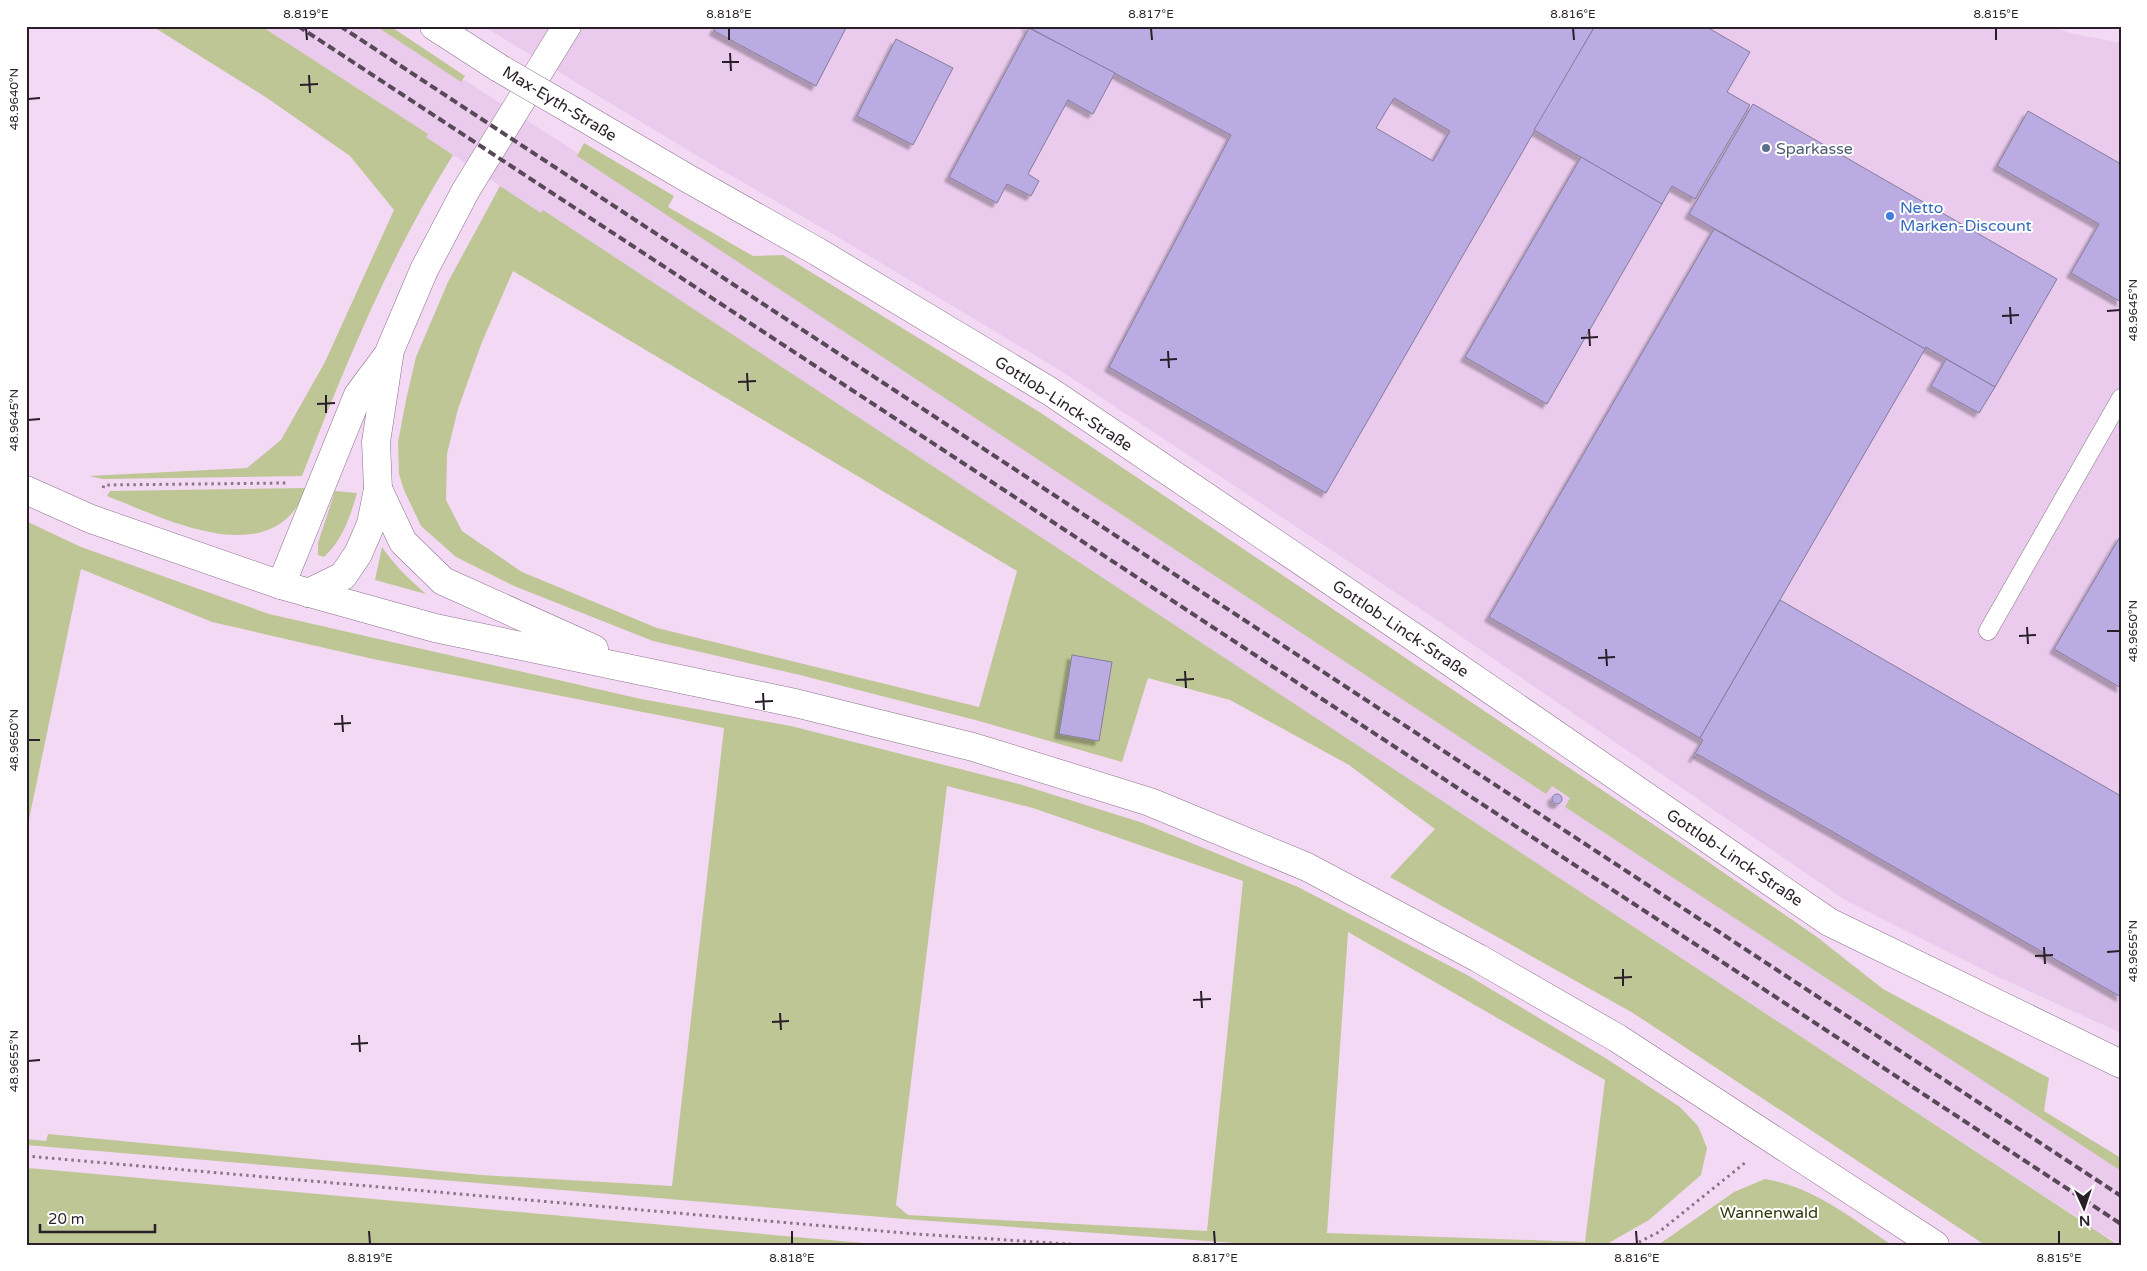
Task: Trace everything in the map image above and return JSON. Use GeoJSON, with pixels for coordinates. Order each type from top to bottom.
{"type":"FeatureCollection","features":[{"type":"Feature","properties":{"kind":"street","name":"Max-Eyth-Straße"},"geometry":{"type":"LineString","coordinates":[[434,26],[499,68],[687,178]]}},
{"type":"Feature","properties":{"kind":"street"},"geometry":{"type":"LineString","coordinates":[[281,585],[358,395],[390,350],[424,270],[466,190],[567,26]]}},
{"type":"Feature","properties":{"kind":"street","name":"Gottlob-Linck-Straße"},"geometry":{"type":"LineString","coordinates":[[687,178],[818,252],[1051,392],[1413,636],[1829,922],[2121,1064]]}},
{"type":"Feature","properties":{"kind":"street"},"geometry":{"type":"LineString","coordinates":[[308,593],[344,576],[358,554],[371,524],[378,489],[376,442],[390,350]]}},
{"type":"Feature","properties":{"kind":"street"},"geometry":{"type":"LineString","coordinates":[[378,489],[403,542],[443,581],[645,672]]}},
{"type":"Feature","properties":{"kind":"street"},"geometry":{"type":"LineString","coordinates":[[26,490],[91,519],[308,593],[435,628],[795,703],[973,747],[1150,802],[1307,867],[1478,958],[1609,1033],[1935,1245]]}},
{"type":"Feature","properties":{"kind":"lane"},"geometry":{"type":"LineString","coordinates":[[1988,631],[2121,398]]}},
{"type":"Feature","properties":{"kind":"path"},"geometry":{"type":"LineString","coordinates":[[91,519],[104,485],[323,483]]}},
{"type":"Feature","properties":{"kind":"path"},"geometry":{"type":"LineString","coordinates":[[1634,1245],[1659,1232],[1774,1139]]}},
{"type":"Feature","properties":{"kind":"path"},"geometry":{"type":"LineString","coordinates":[[26,1156],[916,1234],[1083,1245]]}},
{"type":"Feature","properties":{"kind":"shaded area"},"geometry":{"type":"Polygon","coordinates":[[[261,26],[376,26],[461,82],[463,79],[579,154],[578,156],[1546,794],[1551,786],[1571,799],[1566,807],[2121,1171],[2121,1245],[543,211],[541,213],[426,137],[427,134],[261,26]]]}},
{"type":"Feature","properties":{"kind":"shaded area"},"geometry":{"type":"Polygon","coordinates":[[[483,26],[2051,26],[2070,33],[2121,43],[2121,1033],[1996,976],[1845,900],[1437,620],[1061,371],[831,233],[699,157],[483,26]]]}},
{"type":"Feature","properties":{"kind":"green space"},"geometry":{"type":"Polygon","coordinates":[[[152,26],[261,26],[428,134],[426,137],[453,155],[430,192],[389,271],[352,353],[302,476],[103,479],[89,476],[247,468],[281,440],[325,362],[394,210],[350,156],[267,98],[152,26]]]}},
{"type":"Feature","properties":{"kind":"green space"},"geometry":{"type":"Polygon","coordinates":[[[376,26],[390,26],[465,76],[461,82],[376,26]]]}},
{"type":"Feature","properties":{"kind":"green space"},"geometry":{"type":"Polygon","coordinates":[[[584,143],[674,196],[668,207],[753,256],[783,255],[1041,413],[1675,839],[1817,937],[1883,989],[2049,1078],[2044,1111],[2121,1158],[2121,1171],[1565,807],[1570,798],[1552,786],[1546,794],[577,156],[584,143]]]}},
{"type":"Feature","properties":{"kind":"green space"},"geometry":{"type":"Polygon","coordinates":[[[500,186],[541,213],[543,210],[2118,1245],[1985,1245],[1633,1013],[1390,877],[1435,829],[1349,765],[1230,700],[1148,678],[1122,762],[979,721],[800,675],[653,641],[514,586],[456,557],[421,526],[404,490],[399,474],[398,442],[416,357],[448,282],[500,186]],[[513,271],[482,342],[458,409],[447,454],[446,500],[462,531],[522,572],[657,628],[979,707],[1017,571],[513,271]]]}},
{"type":"Feature","properties":{"kind":"green space"},"geometry":{"type":"Polygon","coordinates":[[[307,488],[291,514],[270,529],[244,535],[216,533],[187,527],[107,496],[110,491],[307,488]]]}},
{"type":"Feature","properties":{"kind":"green space"},"geometry":{"type":"Polygon","coordinates":[[[335,491],[357,493],[341,535],[324,557],[318,555],[318,543],[335,491]]]}},
{"type":"Feature","properties":{"kind":"green space"},"geometry":{"type":"Polygon","coordinates":[[[26,521],[81,547],[269,614],[641,699],[791,726],[1019,784],[1143,823],[1298,887],[1469,976],[1607,1059],[1680,1107],[1698,1126],[1707,1148],[1701,1175],[1649,1220],[1607,1244],[1235,1243],[917,1220],[26,1145],[26,1139],[46,1141],[48,1134],[481,1175],[672,1186],[724,728],[373,659],[212,622],[81,569],[26,834],[26,521]],[[947,786],[896,1205],[908,1215],[1207,1231],[1243,881],[1033,808],[947,786]],[[1348,932],[1327,1233],[1585,1242],[1605,1080],[1348,932]]]}},
{"type":"Feature","properties":{"kind":"green space"},"geometry":{"type":"Polygon","coordinates":[[[382,547],[402,572],[426,594],[375,580],[382,547]]]}},
{"type":"Feature","properties":{"kind":"green space"},"geometry":{"type":"Polygon","coordinates":[[[26,1168],[40,1169],[885,1245],[26,1245],[26,1168]]]}},
{"type":"Feature","properties":{"kind":"green space","name":"Wannenwald"},"geometry":{"type":"Polygon","coordinates":[[[1765,1179],[1783,1183],[1816,1196],[1847,1214],[1892,1245],[1658,1245],[1734,1192],[1765,1179]]]}},
{"type":"Feature","properties":{"kind":"building"},"geometry":{"type":"Polygon","coordinates":[[[716,26],[847,26],[816,86],[714,31],[716,26]]]}},
{"type":"Feature","properties":{"kind":"building"},"geometry":{"type":"Polygon","coordinates":[[[1026,26],[1595,26],[1326,493],[1109,367],[1231,135],[1026,26]],[[1394,98],[1376,128],[1433,161],[1450,131],[1394,98]]]}},
{"type":"Feature","properties":{"kind":"building"},"geometry":{"type":"Polygon","coordinates":[[[1595,26],[1705,26],[1750,52],[1727,92],[1750,105],[1695,199],[1672,186],[1662,204],[1534,130],[1595,26]]]}},
{"type":"Feature","properties":{"kind":"building"},"geometry":{"type":"Polygon","coordinates":[[[1029,28],[1115,73],[1093,114],[1068,100],[1028,174],[1039,181],[1031,196],[1007,184],[997,203],[949,177],[1029,28]]]}},
{"type":"Feature","properties":{"kind":"building"},"geometry":{"type":"Polygon","coordinates":[[[896,39],[953,68],[913,145],[857,116],[896,39]]]}},
{"type":"Feature","properties":{"kind":"building"},"geometry":{"type":"Polygon","coordinates":[[[1753,104],[2057,279],[1995,387],[1689,214],[1753,104]]]}},
{"type":"Feature","properties":{"kind":"building"},"geometry":{"type":"Polygon","coordinates":[[[2028,111],[2121,164],[2121,302],[2071,273],[2099,224],[1997,166],[2028,111]]]}},
{"type":"Feature","properties":{"kind":"building"},"geometry":{"type":"Polygon","coordinates":[[[1581,157],[1662,204],[1547,404],[1465,357],[1581,157]]]}},
{"type":"Feature","properties":{"kind":"building"},"geometry":{"type":"Polygon","coordinates":[[[1714,229],[1925,349],[1700,738],[1489,617],[1714,229]]]}},
{"type":"Feature","properties":{"kind":"building"},"geometry":{"type":"Polygon","coordinates":[[[1946,359],[1995,387],[1979,413],[1931,386],[1946,359]]]}},
{"type":"Feature","properties":{"kind":"building"},"geometry":{"type":"Polygon","coordinates":[[[2121,535],[2121,688],[2054,649],[2121,535]]]}},
{"type":"Feature","properties":{"kind":"building"},"geometry":{"type":"Polygon","coordinates":[[[1780,600],[2121,796],[2121,997],[1697,754],[1695,758],[1693,757],[1703,740],[1700,738],[1780,600]]]}},
{"type":"Feature","properties":{"kind":"building"},"geometry":{"type":"Polygon","coordinates":[[[1072,655],[1112,662],[1099,741],[1059,734],[1072,655]]]}},
{"type":"Feature","properties":{"kind":"building"},"geometry":{"type":"Polygon","coordinates":[[[1557,794],[1562,799],[1557,804],[1552,799],[1557,794]]]}},
{"type":"Feature","properties":{"kind":"railway"},"geometry":{"type":"LineString","coordinates":[[298,26],[2121,1224]]}},
{"type":"Feature","properties":{"kind":"railway"},"geometry":{"type":"LineString","coordinates":[[340,26],[2121,1196]]}},
{"type":"Feature","properties":{"kind":"place","name":"Sparkasse"},"geometry":{"type":"Point","coordinates":[1766,148]}},
{"type":"Feature","properties":{"kind":"place","name":"Netto Marken-Discount"},"geometry":{"type":"Point","coordinates":[1890,216]}}]}
